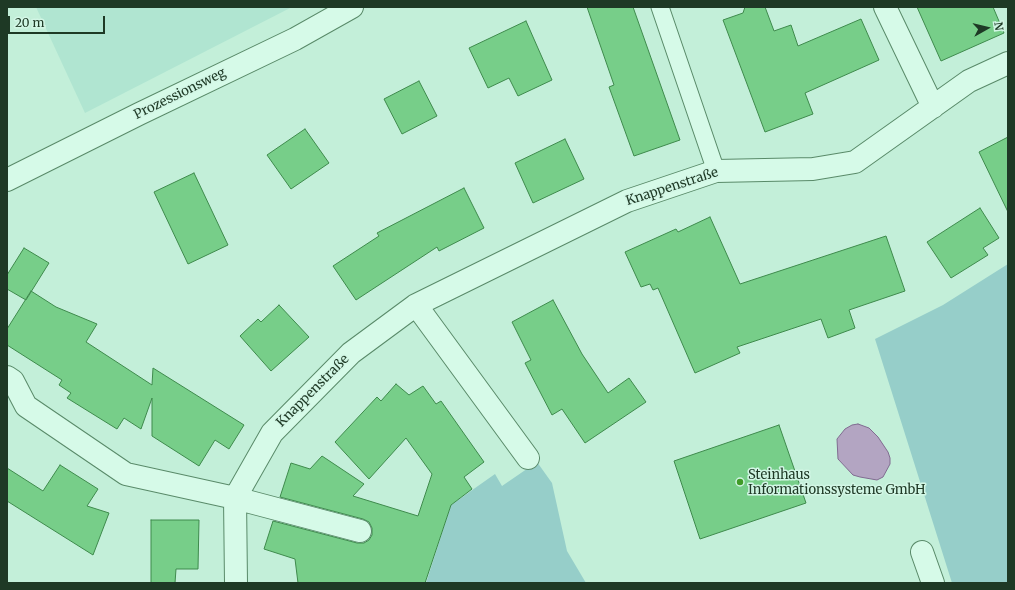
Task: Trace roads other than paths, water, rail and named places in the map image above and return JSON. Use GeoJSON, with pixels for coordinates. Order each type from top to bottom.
{"type":"FeatureCollection","features":[{"type":"Feature","properties":{"kind":"street","name":"Prozessionsweg"},"geometry":{"type":"LineString","coordinates":[[7,180],[139,114],[295,39],[352,7]]}},
{"type":"Feature","properties":{"kind":"street"},"geometry":{"type":"LineString","coordinates":[[885,7],[933,107]]}},
{"type":"Feature","properties":{"kind":"street","name":"Knappenstraße"},"geometry":{"type":"LineString","coordinates":[[235,498],[272,433],[351,352],[416,305],[627,201],[716,170],[813,169],[855,162],[969,81],[1008,63]]}},
{"type":"Feature","properties":{"kind":"street"},"geometry":{"type":"LineString","coordinates":[[416,305],[528,458]]}},
{"type":"Feature","properties":{"kind":"street"},"geometry":{"type":"LineString","coordinates":[[7,377],[13,381],[26,406],[126,474],[235,498],[360,531]]}},
{"type":"Feature","properties":{"kind":"street"},"geometry":{"type":"LineString","coordinates":[[235,498],[236,583]]}},
{"type":"Feature","properties":{"kind":"street"},"geometry":{"type":"LineString","coordinates":[[922,552],[933,583]]}},
{"type":"Feature","properties":{"kind":"lane"},"geometry":{"type":"LineString","coordinates":[[660,7],[716,170]]}},
{"type":"Feature","properties":{"kind":"place","name":"Steinhaus Informationssysteme GmbH"},"geometry":{"type":"Point","coordinates":[740,482]}}]}
